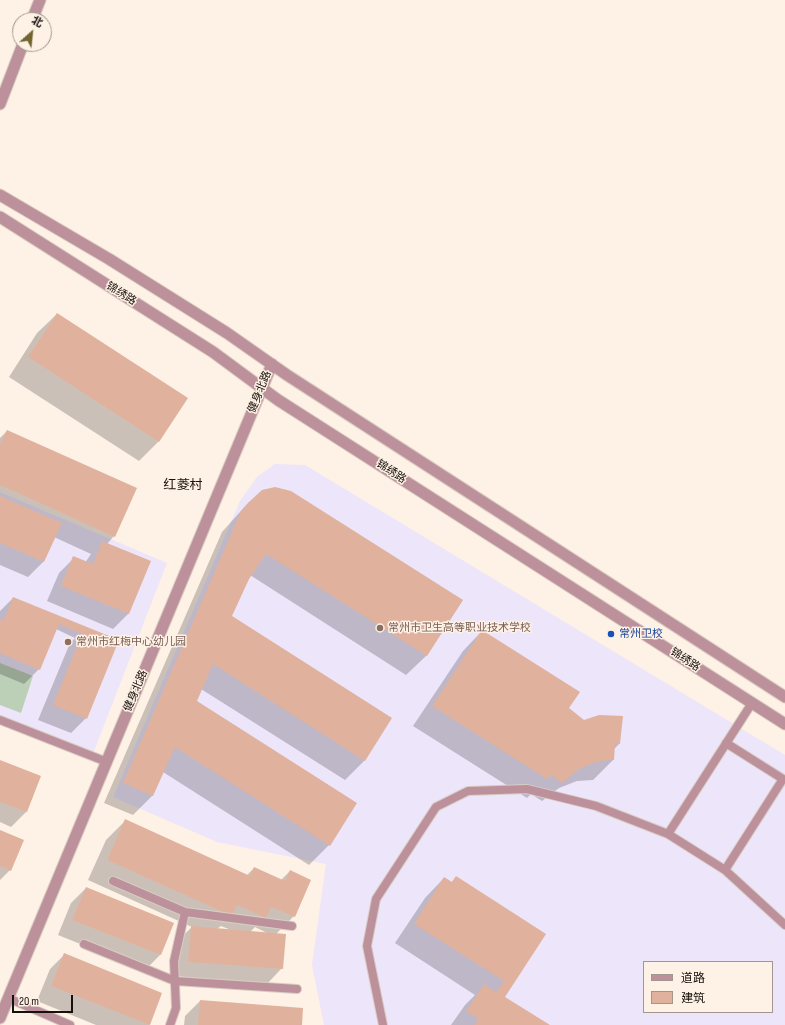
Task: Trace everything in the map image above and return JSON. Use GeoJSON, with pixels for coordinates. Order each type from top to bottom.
{"type":"FeatureCollection","features":[{"type":"Feature","properties":{"kind":"street"},"geometry":{"type":"LineString","coordinates":[[35,12],[40,0]]}},
{"type":"Feature","properties":{"kind":"street"},"geometry":{"type":"LineString","coordinates":[[0,104],[20,52]]}},
{"type":"Feature","properties":{"kind":"street","name":"锦绣路"},"geometry":{"type":"LineString","coordinates":[[0,195],[109,260],[227,334],[785,697]]}},
{"type":"Feature","properties":{"kind":"street","name":"锦绣路"},"geometry":{"type":"LineString","coordinates":[[0,217],[213,352],[262,388],[785,724]]}},
{"type":"Feature","properties":{"kind":"street","name":"健身北路"},"geometry":{"type":"LineString","coordinates":[[0,1018],[272,364]]}},
{"type":"Feature","properties":{"kind":"lane"},"geometry":{"type":"LineString","coordinates":[[668,834],[752,703]]}},
{"type":"Feature","properties":{"kind":"lane"},"geometry":{"type":"LineString","coordinates":[[0,720],[107,762]]}},
{"type":"Feature","properties":{"kind":"lane"},"geometry":{"type":"LineString","coordinates":[[725,870],[783,779],[726,743]]}},
{"type":"Feature","properties":{"kind":"lane"},"geometry":{"type":"LineString","coordinates":[[383,1025],[367,946],[376,900],[436,807],[468,791],[526,789],[596,806],[668,834],[725,870],[785,926]]}},
{"type":"Feature","properties":{"kind":"lane"},"geometry":{"type":"LineString","coordinates":[[113,881],[185,912],[292,926]]}},
{"type":"Feature","properties":{"kind":"lane"},"geometry":{"type":"LineString","coordinates":[[170,1025],[176,1008],[174,961],[185,912]]}},
{"type":"Feature","properties":{"kind":"lane"},"geometry":{"type":"LineString","coordinates":[[84,944],[175,981],[297,989]]}},
{"type":"Feature","properties":{"kind":"lane"},"geometry":{"type":"LineString","coordinates":[[8,998],[70,1025]]}},
{"type":"Feature","properties":{"kind":"shaded area","name":"常州市卫生高等职业技术学校"},"geometry":{"type":"Polygon","coordinates":[[[275,464],[305,465],[785,755],[785,1025],[324,1025],[312,965],[326,864],[217,842],[113,797],[240,501],[257,477],[275,464]]]}},
{"type":"Feature","properties":{"kind":"shaded area","name":"常州市红梅中心幼儿园"},"geometry":{"type":"Polygon","coordinates":[[[0,492],[167,563],[92,756],[0,720],[0,492]]]}},
{"type":"Feature","properties":{"kind":"green space"},"geometry":{"type":"Polygon","coordinates":[[[0,663],[33,676],[21,713],[0,705],[0,663]]]}},
{"type":"Feature","properties":{"kind":"building"},"geometry":{"type":"Polygon","coordinates":[[[57,313],[188,398],[159,442],[28,357],[57,313]]]}},
{"type":"Feature","properties":{"kind":"building"},"geometry":{"type":"Polygon","coordinates":[[[7,430],[137,488],[115,537],[0,485],[0,444],[7,430]]]}},
{"type":"Feature","properties":{"kind":"building"},"geometry":{"type":"Polygon","coordinates":[[[275,487],[291,491],[463,600],[427,656],[266,554],[249,579],[232,616],[392,718],[365,761],[213,664],[197,701],[357,803],[330,846],[175,747],[153,796],[123,783],[241,511],[262,490],[275,487]]]}},
{"type":"Feature","properties":{"kind":"building"},"geometry":{"type":"Polygon","coordinates":[[[0,496],[62,523],[44,562],[0,543],[0,496]]]}},
{"type":"Feature","properties":{"kind":"building"},"geometry":{"type":"Polygon","coordinates":[[[102,541],[151,561],[129,614],[61,586],[73,556],[93,564],[102,541]]]}},
{"type":"Feature","properties":{"kind":"building"},"geometry":{"type":"Polygon","coordinates":[[[13,597],[119,640],[87,719],[53,705],[82,634],[59,624],[40,670],[0,653],[0,619],[4,620],[13,597]]]}},
{"type":"Feature","properties":{"kind":"building"},"geometry":{"type":"Polygon","coordinates":[[[482,630],[580,692],[569,708],[584,720],[599,715],[623,716],[620,744],[615,744],[614,760],[598,761],[579,769],[562,783],[551,775],[547,779],[432,706],[482,630]]]}},
{"type":"Feature","properties":{"kind":"building"},"geometry":{"type":"Polygon","coordinates":[[[0,760],[41,776],[27,812],[0,802],[0,760]]]}},
{"type":"Feature","properties":{"kind":"building"},"geometry":{"type":"Polygon","coordinates":[[[125,819],[250,876],[254,867],[285,881],[290,870],[311,880],[295,917],[271,907],[266,918],[237,905],[232,916],[107,860],[125,819]]]}},
{"type":"Feature","properties":{"kind":"building"},"geometry":{"type":"Polygon","coordinates":[[[0,830],[24,840],[11,871],[0,866],[0,830]]]}},
{"type":"Feature","properties":{"kind":"building"},"geometry":{"type":"Polygon","coordinates":[[[456,876],[546,934],[505,997],[550,1025],[474,1025],[479,1019],[466,1011],[484,984],[496,992],[504,981],[414,924],[444,877],[452,882],[456,876]]]}},
{"type":"Feature","properties":{"kind":"building"},"geometry":{"type":"Polygon","coordinates":[[[86,887],[174,923],[161,955],[72,920],[86,887]]]}},
{"type":"Feature","properties":{"kind":"building"},"geometry":{"type":"Polygon","coordinates":[[[191,926],[286,934],[283,969],[188,962],[191,926]]]}},
{"type":"Feature","properties":{"kind":"building"},"geometry":{"type":"Polygon","coordinates":[[[64,953],[162,993],[150,1025],[51,986],[64,953]]]}},
{"type":"Feature","properties":{"kind":"building"},"geometry":{"type":"Polygon","coordinates":[[[200,1000],[303,1008],[302,1025],[198,1025],[200,1000]]]}},
{"type":"Feature","properties":{"kind":"place","name":"常州市卫生高等职业技术学校"},"geometry":{"type":"Point","coordinates":[380,628]}},
{"type":"Feature","properties":{"kind":"place","name":"常州卫校"},"geometry":{"type":"Point","coordinates":[611,634]}},
{"type":"Feature","properties":{"kind":"place","name":"常州市红梅中心幼儿园"},"geometry":{"type":"Point","coordinates":[68,642]}},
{"type":"Feature","properties":{"kind":"district","name":"红菱村"},"geometry":{"type":"Point","coordinates":[183,486]}}]}
